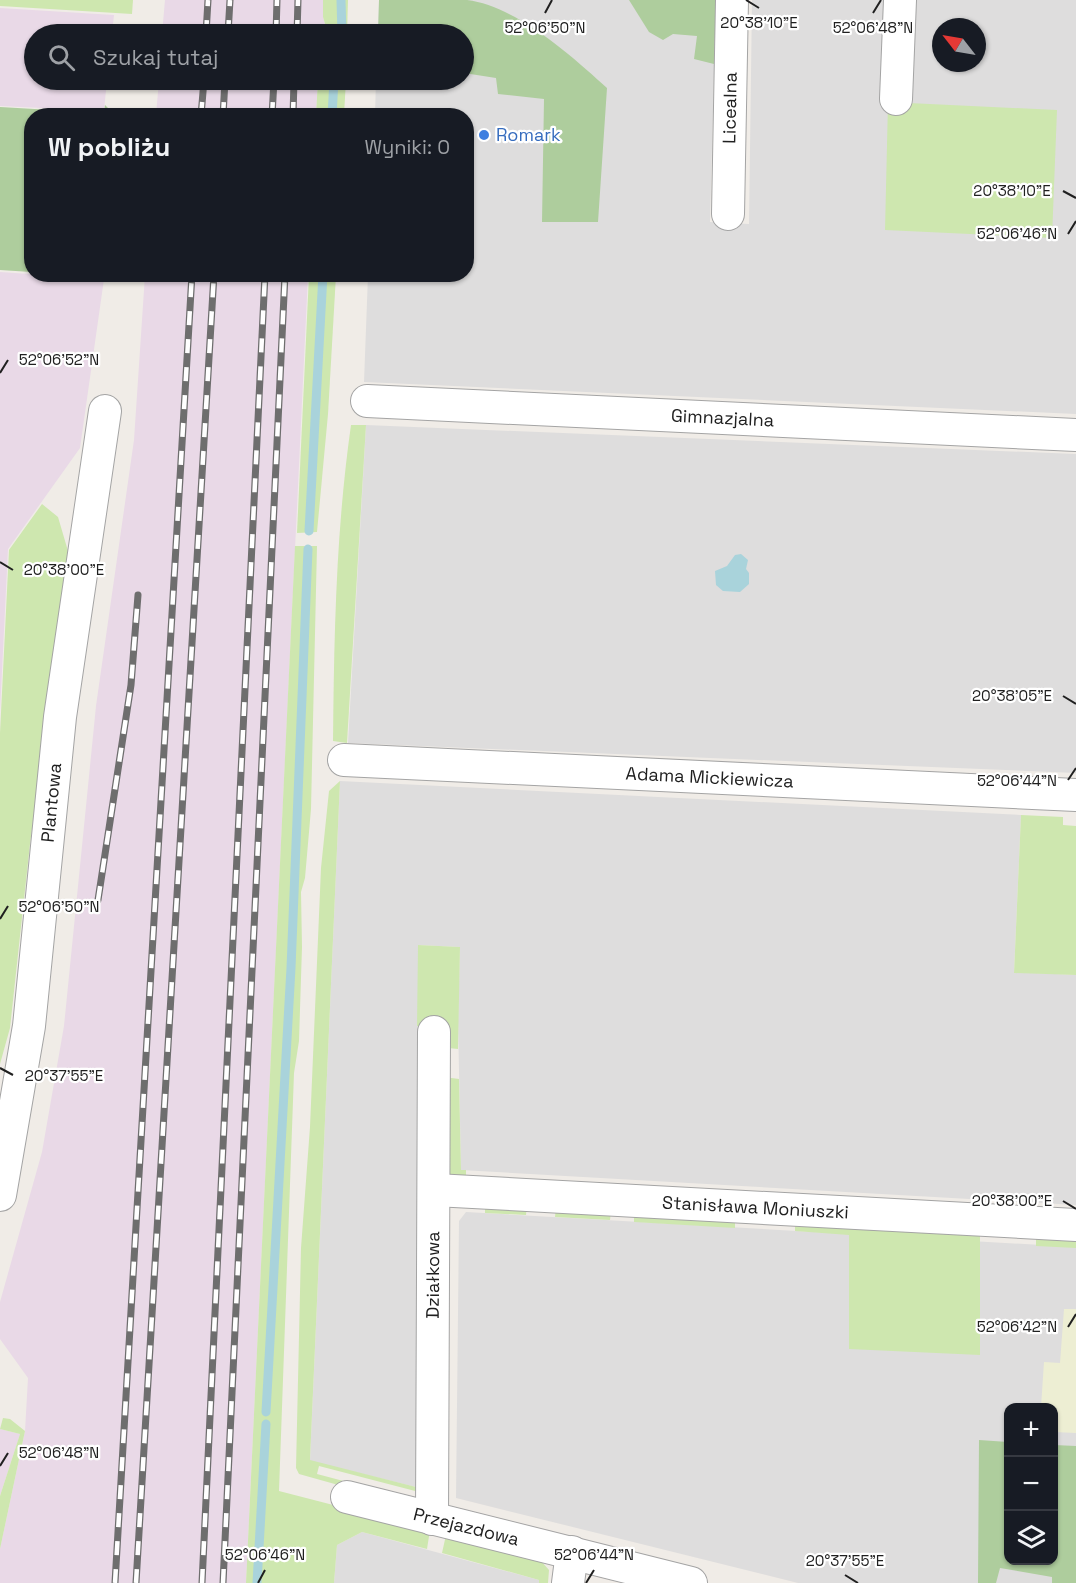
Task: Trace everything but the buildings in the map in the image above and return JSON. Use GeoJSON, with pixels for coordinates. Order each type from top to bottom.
{"type":"FeatureCollection","features":[{"type":"Feature","properties":{"kind":"street","name":"Licealna"},"geometry":{"type":"LineString","coordinates":[[728,214],[732,0]]}},
{"type":"Feature","properties":{"kind":"street"},"geometry":{"type":"LineString","coordinates":[[896,99],[900,0]]}},
{"type":"Feature","properties":{"kind":"street","name":"Gimnazjalna"},"geometry":{"type":"LineString","coordinates":[[367,401],[1076,435]]}},
{"type":"Feature","properties":{"kind":"street","name":"Plantowa"},"geometry":{"type":"LineString","coordinates":[[0,1195],[29,1026],[60,717],[105,411]]}},
{"type":"Feature","properties":{"kind":"street","name":"Adama Mickiewicza"},"geometry":{"type":"LineString","coordinates":[[344,760],[1076,795]]}},
{"type":"Feature","properties":{"kind":"street","name":"Działkowa"},"geometry":{"type":"LineString","coordinates":[[432,1519],[434,1032]]}},
{"type":"Feature","properties":{"kind":"street","name":"Stanisława Moniuszki"},"geometry":{"type":"LineString","coordinates":[[435,1190],[1076,1225]]}},
{"type":"Feature","properties":{"kind":"street","name":"Przejazdowa"},"geometry":{"type":"LineString","coordinates":[[347,1497],[691,1583]]}},
{"type":"Feature","properties":{"kind":"street"},"geometry":{"type":"LineString","coordinates":[[568,1583],[572,1552]]}},
{"type":"Feature","properties":{"kind":"shaded area"},"geometry":{"type":"Polygon","coordinates":[[[165,0],[323,0],[325,24],[163,24],[165,0]]]}},
{"type":"Feature","properties":{"kind":"shaded area"},"geometry":{"type":"Polygon","coordinates":[[[379,0],[716,0],[710,222],[749,224],[752,0],[1076,0],[1076,414],[364,382],[368,282],[474,282],[474,108],[375,108],[376,90],[474,90],[474,24],[378,24],[379,0]]]}},
{"type":"Feature","properties":{"kind":"shaded area"},"geometry":{"type":"Polygon","coordinates":[[[0,8],[114,15],[113,24],[24,24],[24,90],[106,90],[104,108],[0,106],[0,8]]]}},
{"type":"Feature","properties":{"kind":"shaded area"},"geometry":{"type":"Polygon","coordinates":[[[158,90],[317,90],[316,108],[157,108],[158,90]]]}},
{"type":"Feature","properties":{"kind":"shaded area"},"geometry":{"type":"Polygon","coordinates":[[[0,272],[24,274],[24,282],[104,282],[80,448],[8,549],[0,712],[0,272]]]}},
{"type":"Feature","properties":{"kind":"shaded area"},"geometry":{"type":"Polygon","coordinates":[[[145,282],[308,282],[246,1583],[0,1583],[0,1549],[25,1431],[28,1378],[0,1339],[0,1302],[42,1152],[64,1026],[96,706],[134,440],[145,282]]]}},
{"type":"Feature","properties":{"kind":"shaded area"},"geometry":{"type":"Polygon","coordinates":[[[366,425],[1076,454],[1076,773],[348,743],[366,425]]]}},
{"type":"Feature","properties":{"kind":"shaded area"},"geometry":{"type":"Polygon","coordinates":[[[340,781],[1021,815],[1014,972],[1076,975],[1076,1205],[461,1170],[458,1021],[460,947],[418,945],[420,1488],[310,1461],[340,781]]]}},
{"type":"Feature","properties":{"kind":"shaded area"},"geometry":{"type":"Polygon","coordinates":[[[466,1212],[1076,1247],[1076,1583],[798,1583],[456,1498],[459,1221],[466,1212]]]}},
{"type":"Feature","properties":{"kind":"shaded area"},"geometry":{"type":"Polygon","coordinates":[[[0,1429],[20,1434],[0,1496],[0,1429]]]}},
{"type":"Feature","properties":{"kind":"shaded area"},"geometry":{"type":"Polygon","coordinates":[[[362,1532],[539,1580],[539,1583],[334,1583],[337,1545],[362,1532]]]}},
{"type":"Feature","properties":{"kind":"green space"},"geometry":{"type":"Polygon","coordinates":[[[0,0],[133,0],[132,14],[0,6],[0,0]]]}},
{"type":"Feature","properties":{"kind":"green space"},"geometry":{"type":"Polygon","coordinates":[[[323,0],[348,0],[347,24],[325,24],[323,0]]]}},
{"type":"Feature","properties":{"kind":"green space"},"geometry":{"type":"Polygon","coordinates":[[[379,0],[467,0],[486,4],[524,22],[542,34],[607,88],[598,222],[542,222],[544,99],[498,94],[496,78],[474,75],[474,24],[378,24],[379,0]]]}},
{"type":"Feature","properties":{"kind":"green space"},"geometry":{"type":"Polygon","coordinates":[[[629,0],[716,0],[714,64],[694,59],[697,36],[673,34],[663,40],[649,32],[629,0]]]}},
{"type":"Feature","properties":{"kind":"green space"},"geometry":{"type":"Polygon","coordinates":[[[317,90],[345,90],[344,108],[316,108],[317,90]]]}},
{"type":"Feature","properties":{"kind":"green space"},"geometry":{"type":"Polygon","coordinates":[[[888,102],[1057,110],[1052,238],[885,230],[888,102]]]}},
{"type":"Feature","properties":{"kind":"green space"},"geometry":{"type":"Polygon","coordinates":[[[0,107],[24,108],[24,272],[0,270],[0,107]]]}},
{"type":"Feature","properties":{"kind":"green space"},"geometry":{"type":"Polygon","coordinates":[[[309,282],[336,282],[328,414],[317,532],[297,533],[309,282]]]}},
{"type":"Feature","properties":{"kind":"green space"},"geometry":{"type":"Polygon","coordinates":[[[351,425],[366,425],[347,743],[333,741],[333,701],[339,543],[351,425]]]}},
{"type":"Feature","properties":{"kind":"green space"},"geometry":{"type":"Polygon","coordinates":[[[42,504],[58,517],[68,551],[30,844],[10,1028],[0,1064],[0,733],[9,550],[42,504]]]}},
{"type":"Feature","properties":{"kind":"green space"},"geometry":{"type":"Polygon","coordinates":[[[295,546],[317,546],[311,809],[305,878],[301,892],[299,1041],[294,1073],[279,1491],[430,1530],[427,1549],[362,1532],[337,1545],[334,1583],[246,1583],[295,546]]]}},
{"type":"Feature","properties":{"kind":"green space"},"geometry":{"type":"Polygon","coordinates":[[[340,781],[310,1460],[420,1488],[419,1492],[319,1466],[317,1474],[351,1483],[349,1488],[299,1474],[296,1468],[301,1248],[310,1127],[321,868],[329,791],[340,781]]]}},
{"type":"Feature","properties":{"kind":"green space"},"geometry":{"type":"Polygon","coordinates":[[[1021,815],[1063,817],[1063,825],[1076,826],[1076,975],[1014,973],[1021,815]]]}},
{"type":"Feature","properties":{"kind":"green space"},"geometry":{"type":"Polygon","coordinates":[[[418,945],[460,947],[458,1049],[448,1048],[443,1028],[417,1026],[418,945]]]}},
{"type":"Feature","properties":{"kind":"green space"},"geometry":{"type":"Polygon","coordinates":[[[444,1077],[459,1079],[461,1170],[466,1170],[466,1181],[445,1173],[444,1077]]]}},
{"type":"Feature","properties":{"kind":"green space"},"geometry":{"type":"Polygon","coordinates":[[[485,1203],[527,1205],[526,1215],[485,1213],[485,1203]]]}},
{"type":"Feature","properties":{"kind":"green space"},"geometry":{"type":"Polygon","coordinates":[[[556,1207],[611,1211],[610,1220],[555,1217],[556,1207]]]}},
{"type":"Feature","properties":{"kind":"green space"},"geometry":{"type":"Polygon","coordinates":[[[634,1212],[735,1218],[735,1228],[634,1222],[634,1212]]]}},
{"type":"Feature","properties":{"kind":"green space"},"geometry":{"type":"Polygon","coordinates":[[[795,1219],[980,1231],[980,1355],[849,1349],[849,1235],[795,1231],[795,1219]]]}},
{"type":"Feature","properties":{"kind":"green space"},"geometry":{"type":"Polygon","coordinates":[[[1036,1233],[1076,1235],[1076,1248],[1036,1246],[1036,1233]]]}},
{"type":"Feature","properties":{"kind":"green space"},"geometry":{"type":"Polygon","coordinates":[[[1064,1309],[1076,1309],[1076,1433],[1058,1432],[1058,1403],[1041,1403],[1044,1362],[1060,1363],[1064,1309]]]}},
{"type":"Feature","properties":{"kind":"green space"},"geometry":{"type":"Polygon","coordinates":[[[3,1418],[10,1419],[25,1431],[0,1549],[0,1496],[20,1434],[0,1429],[3,1418]]]}},
{"type":"Feature","properties":{"kind":"green space"},"geometry":{"type":"Polygon","coordinates":[[[979,1440],[1004,1442],[1004,1565],[1058,1565],[1058,1445],[1076,1446],[1076,1583],[1052,1583],[1052,1577],[1000,1568],[996,1583],[978,1583],[979,1440]]]}},
{"type":"Feature","properties":{"kind":"green space"},"geometry":{"type":"Polygon","coordinates":[[[446,1535],[541,1561],[549,1570],[548,1583],[539,1583],[539,1580],[442,1553],[446,1535]]]}},
{"type":"Feature","properties":{"kind":"water"},"geometry":{"type":"Polygon","coordinates":[[[741,554],[748,560],[746,569],[749,573],[749,584],[740,592],[723,591],[716,585],[715,571],[727,566],[735,555],[741,554]]]}},
{"type":"Feature","properties":{"kind":"waterway"},"geometry":{"type":"LineString","coordinates":[[341,0],[342,24]]}},
{"type":"Feature","properties":{"kind":"waterway"},"geometry":{"type":"LineString","coordinates":[[332,108],[333,90]]}},
{"type":"Feature","properties":{"kind":"waterway"},"geometry":{"type":"LineString","coordinates":[[309,531],[323,282]]}},
{"type":"Feature","properties":{"kind":"waterway"},"geometry":{"type":"LineString","coordinates":[[266,1412],[291,968],[308,549]]}},
{"type":"Feature","properties":{"kind":"waterway"},"geometry":{"type":"LineString","coordinates":[[257,1583],[266,1424]]}},
{"type":"Feature","properties":{"kind":"railway"},"geometry":{"type":"LineString","coordinates":[[207,24],[208,0]]}},
{"type":"Feature","properties":{"kind":"railway"},"geometry":{"type":"LineString","coordinates":[[229,24],[230,0]]}},
{"type":"Feature","properties":{"kind":"railway"},"geometry":{"type":"LineString","coordinates":[[276,24],[277,0]]}},
{"type":"Feature","properties":{"kind":"railway"},"geometry":{"type":"LineString","coordinates":[[297,24],[298,0]]}},
{"type":"Feature","properties":{"kind":"railway"},"geometry":{"type":"LineString","coordinates":[[202,108],[203,90]]}},
{"type":"Feature","properties":{"kind":"railway"},"geometry":{"type":"LineString","coordinates":[[223,108],[224,90]]}},
{"type":"Feature","properties":{"kind":"railway"},"geometry":{"type":"LineString","coordinates":[[272,108],[273,90]]}},
{"type":"Feature","properties":{"kind":"railway"},"geometry":{"type":"LineString","coordinates":[[293,108],[294,90]]}},
{"type":"Feature","properties":{"kind":"railway"},"geometry":{"type":"LineString","coordinates":[[115,1583],[192,282]]}},
{"type":"Feature","properties":{"kind":"railway"},"geometry":{"type":"LineString","coordinates":[[136,1583],[214,282]]}},
{"type":"Feature","properties":{"kind":"railway"},"geometry":{"type":"LineString","coordinates":[[202,1583],[265,282]]}},
{"type":"Feature","properties":{"kind":"railway"},"geometry":{"type":"LineString","coordinates":[[223,1583],[285,282]]}},
{"type":"Feature","properties":{"kind":"railway"},"geometry":{"type":"LineString","coordinates":[[98,900],[131,685],[138,595]]}},
{"type":"Feature","properties":{"kind":"place","name":"Romark"},"geometry":{"type":"Point","coordinates":[484,135]}}]}
